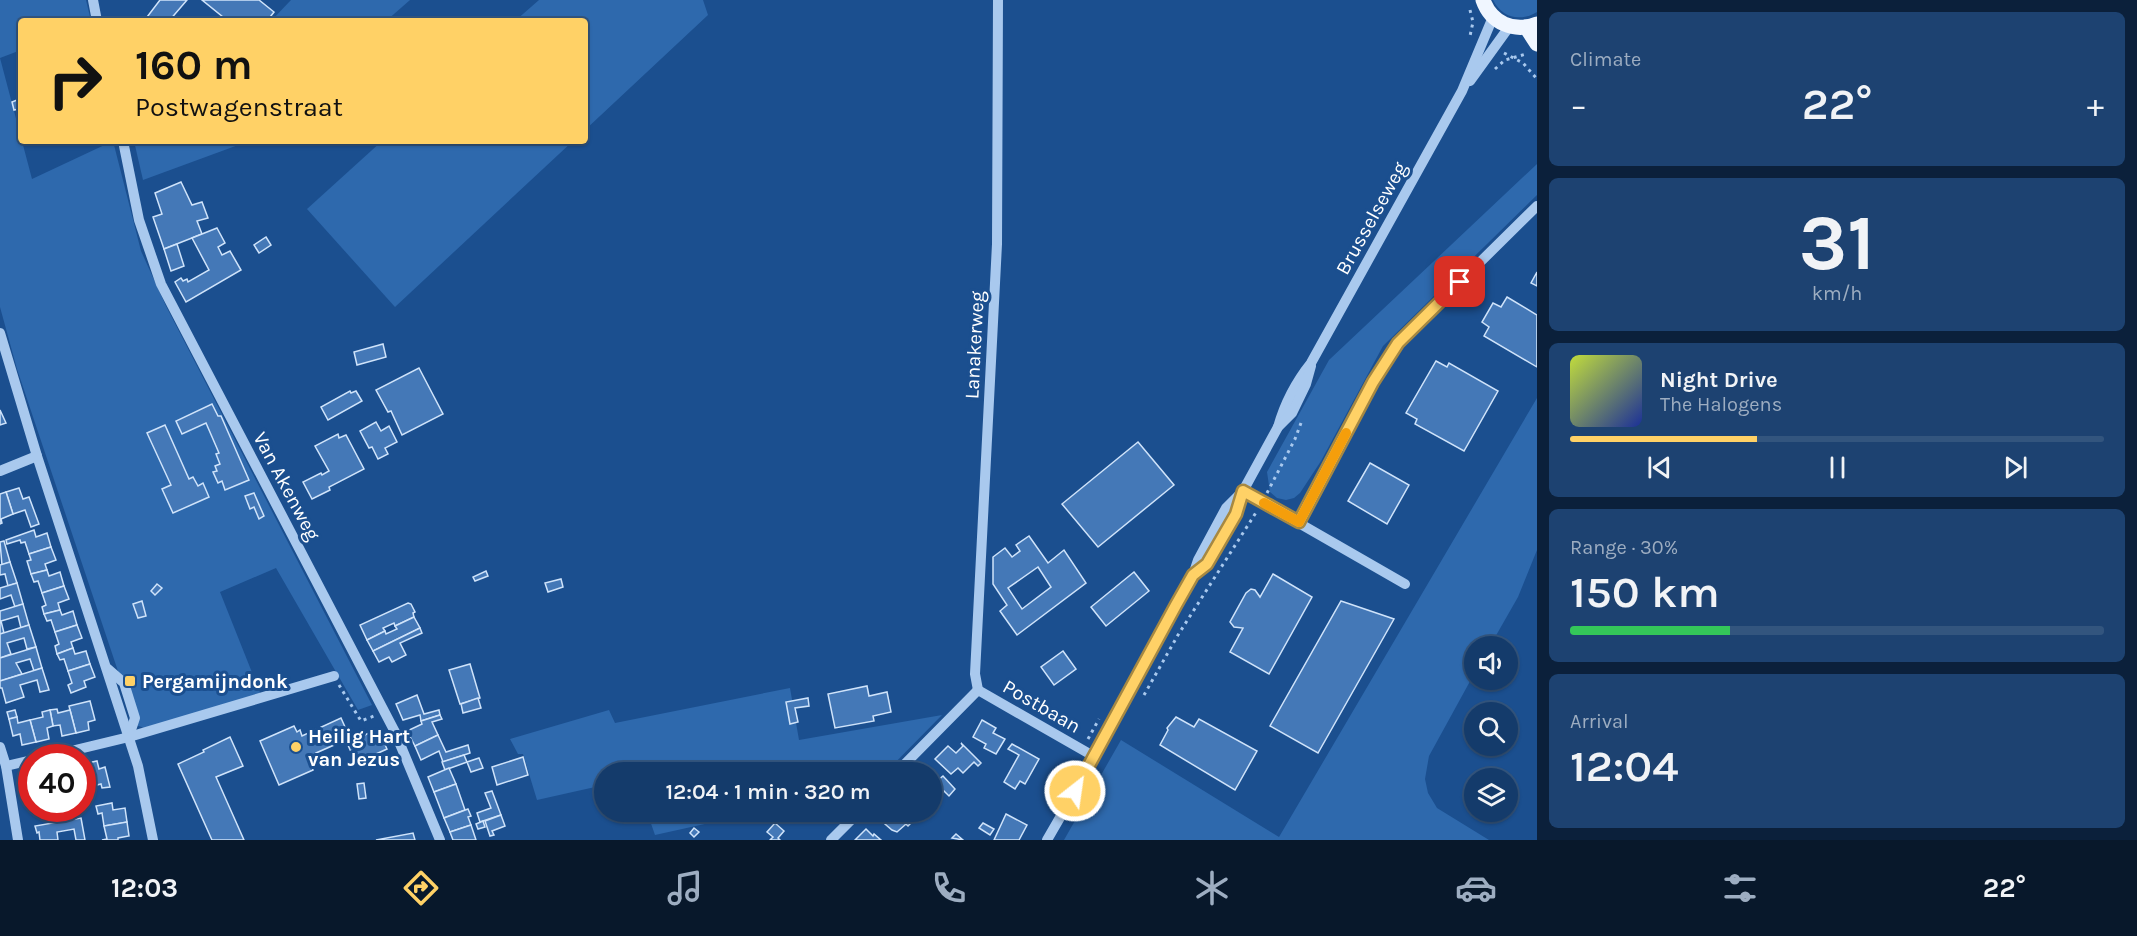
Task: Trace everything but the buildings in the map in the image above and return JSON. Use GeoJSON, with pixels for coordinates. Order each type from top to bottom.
{"type":"FeatureCollection","features":[{"type":"Feature","properties":{"kind":"main road"},"geometry":{"type":"LineString","coordinates":[[1476,4],[1509,27],[1532,26],[1537,44]]}},
{"type":"Feature","properties":{"kind":"street"},"geometry":{"type":"LineString","coordinates":[[93,0],[96,18]]}},
{"type":"Feature","properties":{"kind":"street","name":"Lanakerweg"},"geometry":{"type":"LineString","coordinates":[[978,690],[975,674],[997,244],[998,0]]}},
{"type":"Feature","properties":{"kind":"street","name":"Brusselseweg"},"geometry":{"type":"LineString","coordinates":[[1047,840],[1095,757],[1144,661],[1193,575],[1198,560],[1226,508],[1243,491],[1278,428],[1292,413],[1306,384],[1311,363],[1462,91],[1493,17]]}},
{"type":"Feature","properties":{"kind":"street","name":"Brusselseweg"},"geometry":{"type":"LineString","coordinates":[[1462,91],[1509,27]]}},
{"type":"Feature","properties":{"kind":"street","name":"Van Akenweg"},"geometry":{"type":"LineString","coordinates":[[124,144],[140,220],[161,284],[385,712],[440,840]]}},
{"type":"Feature","properties":{"kind":"street"},"geometry":{"type":"LineString","coordinates":[[1299,522],[1373,382],[1398,343],[1537,206]]}},
{"type":"Feature","properties":{"kind":"street"},"geometry":{"type":"LineString","coordinates":[[0,333],[37,456],[129,736],[138,766],[153,840]]}},
{"type":"Feature","properties":{"kind":"street"},"geometry":{"type":"LineString","coordinates":[[0,471],[37,456]]}},
{"type":"Feature","properties":{"kind":"street"},"geometry":{"type":"LineString","coordinates":[[1243,491],[1405,584]]}},
{"type":"Feature","properties":{"kind":"street"},"geometry":{"type":"LineString","coordinates":[[96,744],[334,676]]}},
{"type":"Feature","properties":{"kind":"street","name":"Postbaan"},"geometry":{"type":"LineString","coordinates":[[907,762],[978,690],[1095,757]]}},
{"type":"Feature","properties":{"kind":"street"},"geometry":{"type":"LineString","coordinates":[[0,747],[6,766],[18,840]]}},
{"type":"Feature","properties":{"kind":"street"},"geometry":{"type":"LineString","coordinates":[[6,766],[18,763]]}},
{"type":"Feature","properties":{"kind":"street"},"geometry":{"type":"LineString","coordinates":[[831,840],[849,822]]}},
{"type":"Feature","properties":{"kind":"path"},"geometry":{"type":"LineString","coordinates":[[1471,34],[1476,4]]}},
{"type":"Feature","properties":{"kind":"path"},"geometry":{"type":"LineString","coordinates":[[1514,58],[1529,68],[1537,79]]}},
{"type":"Feature","properties":{"kind":"path"},"geometry":{"type":"LineString","coordinates":[[334,676],[360,722],[385,712]]}},
{"type":"Feature","properties":{"kind":"path"},"geometry":{"type":"LineString","coordinates":[[1048,810],[1082,749]]}},
{"type":"Feature","properties":{"kind":"shaded area"},"geometry":{"type":"Polygon","coordinates":[[[0,0],[86,0],[90,18],[18,18],[18,51],[0,58],[0,0]]]}},
{"type":"Feature","properties":{"kind":"shaded area"},"geometry":{"type":"Polygon","coordinates":[[[291,0],[410,0],[389,18],[274,18],[291,0]]]}},
{"type":"Feature","properties":{"kind":"shaded area"},"geometry":{"type":"Polygon","coordinates":[[[539,0],[703,0],[708,15],[588,127],[588,18],[518,18],[539,0]]]}},
{"type":"Feature","properties":{"kind":"shaded area"},"geometry":{"type":"Polygon","coordinates":[[[1493,0],[1537,0],[1537,12],[1524,17],[1512,16],[1501,11],[1493,0]]]}},
{"type":"Feature","properties":{"kind":"shaded area"},"geometry":{"type":"Polygon","coordinates":[[[0,58],[18,126],[18,144],[23,144],[32,179],[107,144],[114,144],[141,251],[166,306],[372,705],[358,710],[276,568],[220,592],[261,695],[144,728],[136,725],[17,369],[0,307],[0,58]]]}},
{"type":"Feature","properties":{"kind":"shaded area"},"geometry":{"type":"Polygon","coordinates":[[[135,144],[241,144],[143,180],[135,144]]]}},
{"type":"Feature","properties":{"kind":"shaded area"},"geometry":{"type":"Polygon","coordinates":[[[379,144],[570,144],[395,307],[307,209],[379,144]]]}},
{"type":"Feature","properties":{"kind":"shaded area"},"geometry":{"type":"Polygon","coordinates":[[[1537,164],[1537,195],[1383,346],[1321,461],[1300,493],[1286,500],[1277,498],[1270,492],[1267,472],[1329,360],[1537,164]]]}},
{"type":"Feature","properties":{"kind":"shaded area"},"geometry":{"type":"Polygon","coordinates":[[[1537,398],[1537,550],[1518,597],[1496,636],[1464,636],[1465,690],[1429,756],[1425,779],[1428,793],[1437,808],[1489,840],[1064,840],[1121,740],[1279,837],[1537,398]]]}},
{"type":"Feature","properties":{"kind":"shaded area"},"geometry":{"type":"Polygon","coordinates":[[[790,688],[799,740],[942,715],[896,762],[594,762],[594,787],[537,800],[523,754],[518,754],[510,739],[609,710],[615,723],[790,688]]]}},
{"type":"Feature","properties":{"kind":"shaded area"},"geometry":{"type":"Polygon","coordinates":[[[650,822],[714,822],[655,835],[650,822]]]}},
{"type":"Feature","properties":{"kind":"slow traffic"},"geometry":{"type":"LineString","coordinates":[[1264,503],[1299,522],[1346,433]]}},
{"type":"Feature","properties":{"kind":"place","name":"Pergamijndonk"},"geometry":{"type":"Point","coordinates":[130,681]}},
{"type":"Feature","properties":{"kind":"place","name":"Heilig Hart van Jezus"},"geometry":{"type":"Point","coordinates":[296,747]}},
{"type":"Feature","properties":{"kind":"route"},"geometry":{"type":"LineString","coordinates":[[1075,791],[1193,575],[1207,564],[1236,514],[1243,491],[1299,522],[1373,382],[1398,343],[1460,282]]}}]}
